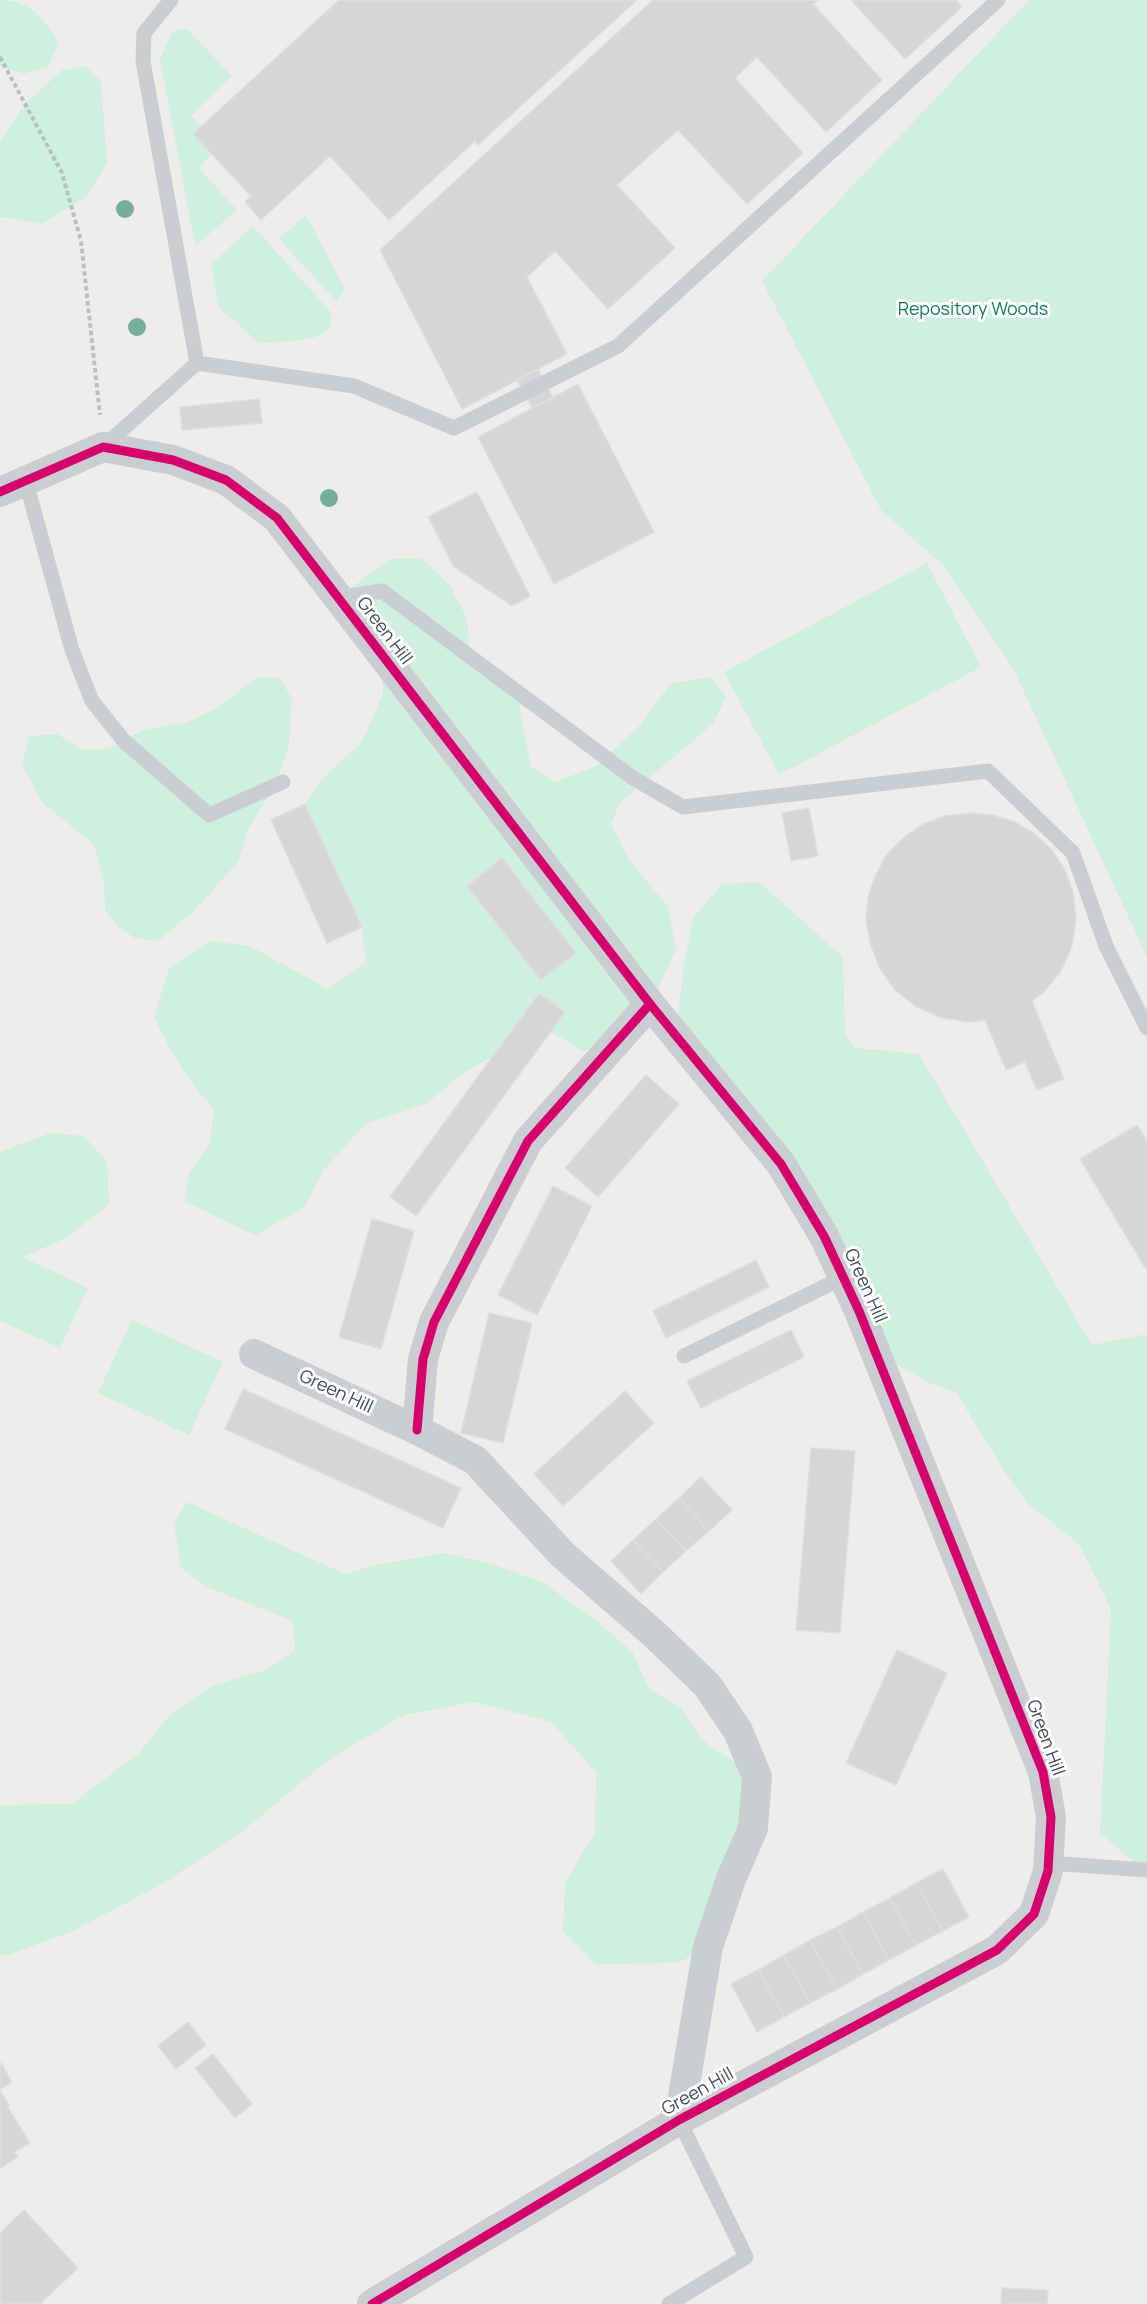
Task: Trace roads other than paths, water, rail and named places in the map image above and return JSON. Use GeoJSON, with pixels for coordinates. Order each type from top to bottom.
{"type":"FeatureCollection","features":[{"type":"Feature","properties":{"kind":"street"},"geometry":{"type":"LineString","coordinates":[[13,487],[103,447]]}},
{"type":"Feature","properties":{"kind":"street","name":"Green Hill"},"geometry":{"type":"LineString","coordinates":[[103,447],[173,460],[226,480],[277,518],[650,1004],[781,1164],[825,1236],[859,1311],[1043,1772],[1051,1817],[1048,1871],[1034,1914],[997,1950],[679,2120],[372,2304]]}},
{"type":"Feature","properties":{"kind":"street"},"geometry":{"type":"LineString","coordinates":[[417,1430],[423,1359],[434,1322],[528,1141],[650,1004]]}},
{"type":"Feature","properties":{"kind":"street","name":"Green Hill"},"geometry":{"type":"LineString","coordinates":[[254,1354],[417,1430],[475,1460],[563,1555],[653,1633],[707,1684],[738,1731],[757,1777],[753,1828],[731,1879],[708,1947],[679,2120]]}},
{"type":"Feature","properties":{"kind":"lane"},"geometry":{"type":"LineString","coordinates":[[171,0],[144,33],[142,61],[197,363]]}},
{"type":"Feature","properties":{"kind":"lane"},"geometry":{"type":"LineString","coordinates":[[197,363],[354,386],[454,428],[618,346],[998,0]]}},
{"type":"Feature","properties":{"kind":"lane"},"geometry":{"type":"LineString","coordinates":[[103,447],[197,363]]}},
{"type":"Feature","properties":{"kind":"lane"},"geometry":{"type":"LineString","coordinates":[[13,487],[92,701],[124,741],[209,815],[283,782]]}},
{"type":"Feature","properties":{"kind":"lane"},"geometry":{"type":"LineString","coordinates":[[338,598],[382,591],[633,778],[683,807],[988,771],[1073,853],[1106,946],[1147,1028]]}},
{"type":"Feature","properties":{"kind":"lane"},"geometry":{"type":"LineString","coordinates":[[684,1356],[844,1277]]}},
{"type":"Feature","properties":{"kind":"lane"},"geometry":{"type":"LineString","coordinates":[[1048,1863],[1147,1870]]}},
{"type":"Feature","properties":{"kind":"lane"},"geometry":{"type":"LineString","coordinates":[[669,2304],[746,2257],[679,2120]]}},
{"type":"Feature","properties":{"kind":"park label","name":"Repository Woods"},"geometry":{"type":"Point","coordinates":[973,310]}}]}
